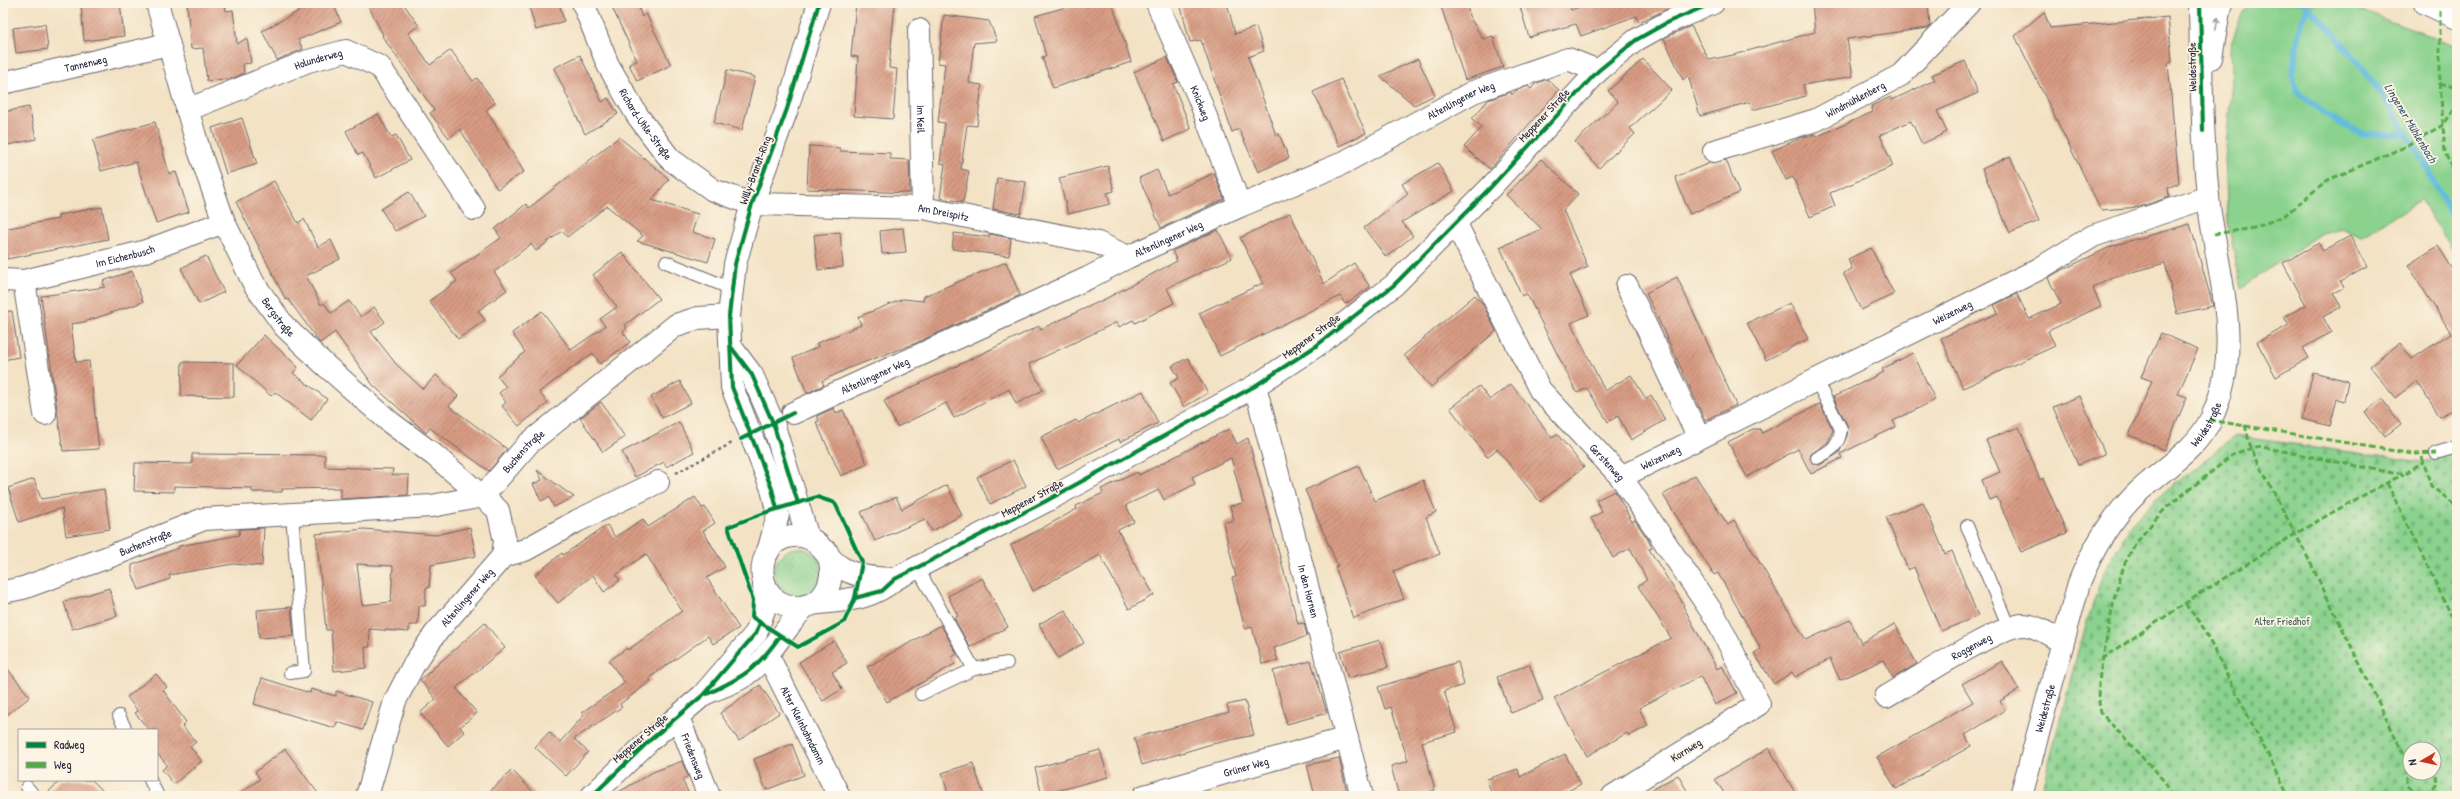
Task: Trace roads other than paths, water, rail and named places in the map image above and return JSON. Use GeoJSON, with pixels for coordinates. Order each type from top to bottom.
{"type":"FeatureCollection","features":[{"type":"Feature","properties":{"kind":"street","name":"Bergstraße"},"geometry":{"type":"LineString","coordinates":[[157,3],[187,110],[224,222],[254,284],[284,326],[391,423],[483,496],[498,510],[505,541],[503,556]]}},
{"type":"Feature","properties":{"kind":"street","name":"Richard-Uhle-Straße"},"geometry":{"type":"LineString","coordinates":[[583,3],[612,71],[637,115],[670,159],[713,190],[752,204]]}},
{"type":"Feature","properties":{"kind":"street","name":"Willy-Brandt-Ring"},"geometry":{"type":"LineString","coordinates":[[768,552],[778,515],[772,489],[745,437],[732,387],[729,316],[735,264],[752,204],[787,109],[819,3]]}},
{"type":"Feature","properties":{"kind":"street","name":"Knickweg"},"geometry":{"type":"LineString","coordinates":[[1157,3],[1198,96],[1240,206]]}},
{"type":"Feature","properties":{"kind":"street","name":"Meppener Straße"},"geometry":{"type":"LineString","coordinates":[[703,696],[744,676],[768,654],[790,622],[808,605],[859,598],[882,591],[895,579],[918,569],[1255,386],[1316,346],[1394,285],[1490,188],[1598,71],[1636,40],[1668,22],[1713,3]]}},
{"type":"Feature","properties":{"kind":"street","name":"Windmühlenberg"},"geometry":{"type":"LineString","coordinates":[[1714,151],[1816,120],[1901,75],[1969,3]]}},
{"type":"Feature","properties":{"kind":"street","name":"Weidestraße"},"geometry":{"type":"LineString","coordinates":[[2021,796],[2079,583],[2101,536],[2136,494],[2179,458],[2200,436],[2210,420],[2223,389],[2229,345],[2228,321],[2208,197],[2203,131],[2200,3]]}},
{"type":"Feature","properties":{"kind":"street"},"geometry":{"type":"LineString","coordinates":[[2203,131],[2213,46],[2223,3]]}},
{"type":"Feature","properties":{"kind":"street"},"geometry":{"type":"LineString","coordinates":[[2425,3],[2457,18]]}},
{"type":"Feature","properties":{"kind":"street","name":"Im Keil"},"geometry":{"type":"LineString","coordinates":[[919,30],[922,208]]}},
{"type":"Feature","properties":{"kind":"street","name":"Tannenweg"},"geometry":{"type":"LineString","coordinates":[[3,83],[168,44]]}},
{"type":"Feature","properties":{"kind":"street","name":"Holunderweg"},"geometry":{"type":"LineString","coordinates":[[187,110],[308,61],[346,51],[380,67],[474,209]]}},
{"type":"Feature","properties":{"kind":"street","name":"Altenlingener Weg"},"geometry":{"type":"LineString","coordinates":[[793,413],[1088,278],[1128,257],[1240,206],[1341,164],[1473,92],[1568,59],[1598,71]]}},
{"type":"Feature","properties":{"kind":"street","name":"Weizenweg"},"geometry":{"type":"LineString","coordinates":[[1621,477],[2039,268],[2093,236],[2208,197]]}},
{"type":"Feature","properties":{"kind":"street","name":"Am Dreispitz"},"geometry":{"type":"LineString","coordinates":[[752,204],[922,208],[1098,243],[1128,257]]}},
{"type":"Feature","properties":{"kind":"street","name":"Im Eichenbusch"},"geometry":{"type":"LineString","coordinates":[[45,414],[13,281],[143,252],[224,222]]}},
{"type":"Feature","properties":{"kind":"street","name":"Gerstenweg"},"geometry":{"type":"LineString","coordinates":[[1455,222],[1540,390],[1621,477],[1716,618],[1759,704]]}},
{"type":"Feature","properties":{"kind":"street"},"geometry":{"type":"LineString","coordinates":[[1627,286],[1699,438]]}},
{"type":"Feature","properties":{"kind":"street","name":"Buchenstraße"},"geometry":{"type":"LineString","coordinates":[[3,592],[23,588],[82,567],[204,519],[432,506],[483,496],[528,444],[676,325],[698,318],[729,316]]}},
{"type":"Feature","properties":{"kind":"street"},"geometry":{"type":"LineString","coordinates":[[731,347],[752,374],[773,423],[808,538]]}},
{"type":"Feature","properties":{"kind":"street","name":"In den Hornen"},"geometry":{"type":"LineString","coordinates":[[1255,386],[1362,796]]}},
{"type":"Feature","properties":{"kind":"street"},"geometry":{"type":"LineString","coordinates":[[503,556],[525,550],[577,521],[658,482]]}},
{"type":"Feature","properties":{"kind":"street"},"geometry":{"type":"LineString","coordinates":[[797,536],[808,538],[819,543],[827,552],[832,564],[832,576],[829,587],[822,597],[808,605],[785,605],[769,592],[764,583],[762,567],[768,552],[776,543],[786,538],[797,536]]}},
{"type":"Feature","properties":{"kind":"street","name":"Meppener Straße"},"geometry":{"type":"LineString","coordinates":[[827,552],[841,568],[861,576],[895,579]]}},
{"type":"Feature","properties":{"kind":"street","name":"Altenlingener Weg"},"geometry":{"type":"LineString","coordinates":[[367,796],[395,701],[414,664],[435,634],[503,556]]}},
{"type":"Feature","properties":{"kind":"street","name":"Meppener Straße"},"geometry":{"type":"LineString","coordinates":[[592,796],[643,746],[703,696],[756,633],[766,607],[764,583]]}},
{"type":"Feature","properties":{"kind":"street","name":"Roggenweg"},"geometry":{"type":"LineString","coordinates":[[1886,697],[2002,630],[2024,625],[2042,631],[2062,642]]}},
{"type":"Feature","properties":{"kind":"street","name":"Alter Kleinbahndamm"},"geometry":{"type":"LineString","coordinates":[[768,654],[839,796]]}},
{"type":"Feature","properties":{"kind":"street","name":"Kornweg"},"geometry":{"type":"LineString","coordinates":[[1613,796],[1759,704]]}},
{"type":"Feature","properties":{"kind":"street","name":"Friedensweg"},"geometry":{"type":"LineString","coordinates":[[678,717],[709,796]]}},
{"type":"Feature","properties":{"kind":"street","name":"Grüner Weg"},"geometry":{"type":"LineString","coordinates":[[1144,796],[1347,738]]}},
{"type":"Feature","properties":{"kind":"lane"},"geometry":{"type":"LineString","coordinates":[[666,262],[732,289]]}},
{"type":"Feature","properties":{"kind":"lane"},"geometry":{"type":"LineString","coordinates":[[1816,380],[1841,429],[1840,437],[1834,450],[1817,458]]}},
{"type":"Feature","properties":{"kind":"lane"},"geometry":{"type":"LineString","coordinates":[[2436,453],[2457,447]]}},
{"type":"Feature","properties":{"kind":"lane"},"geometry":{"type":"LineString","coordinates":[[290,673],[304,671],[292,513]]}},
{"type":"Feature","properties":{"kind":"lane"},"geometry":{"type":"LineString","coordinates":[[1967,526],[2010,628]]}},
{"type":"Feature","properties":{"kind":"lane"},"geometry":{"type":"LineString","coordinates":[[918,569],[974,670]]}},
{"type":"Feature","properties":{"kind":"lane"},"geometry":{"type":"LineString","coordinates":[[921,694],[974,670],[1007,663]]}},
{"type":"Feature","properties":{"kind":"lane"},"geometry":{"type":"LineString","coordinates":[[119,716],[126,729]]}},
{"type":"Feature","properties":{"kind":"lane"},"geometry":{"type":"LineString","coordinates":[[150,781],[158,796]]}},
{"type":"Feature","properties":{"kind":"waterway","name":"Lingener Mühlenbach"},"geometry":{"type":"LineString","coordinates":[[2303,3],[2328,27],[2371,79],[2390,107],[2425,165],[2457,226]]}},
{"type":"Feature","properties":{"kind":"waterway"},"geometry":{"type":"LineString","coordinates":[[2308,7],[2300,27],[2292,75],[2299,93],[2329,117],[2361,134],[2408,135]]}},
{"type":"Feature","properties":{"kind":"park label","name":"Alter Friedhof"},"geometry":{"type":"Point","coordinates":[2282,621]}}]}
